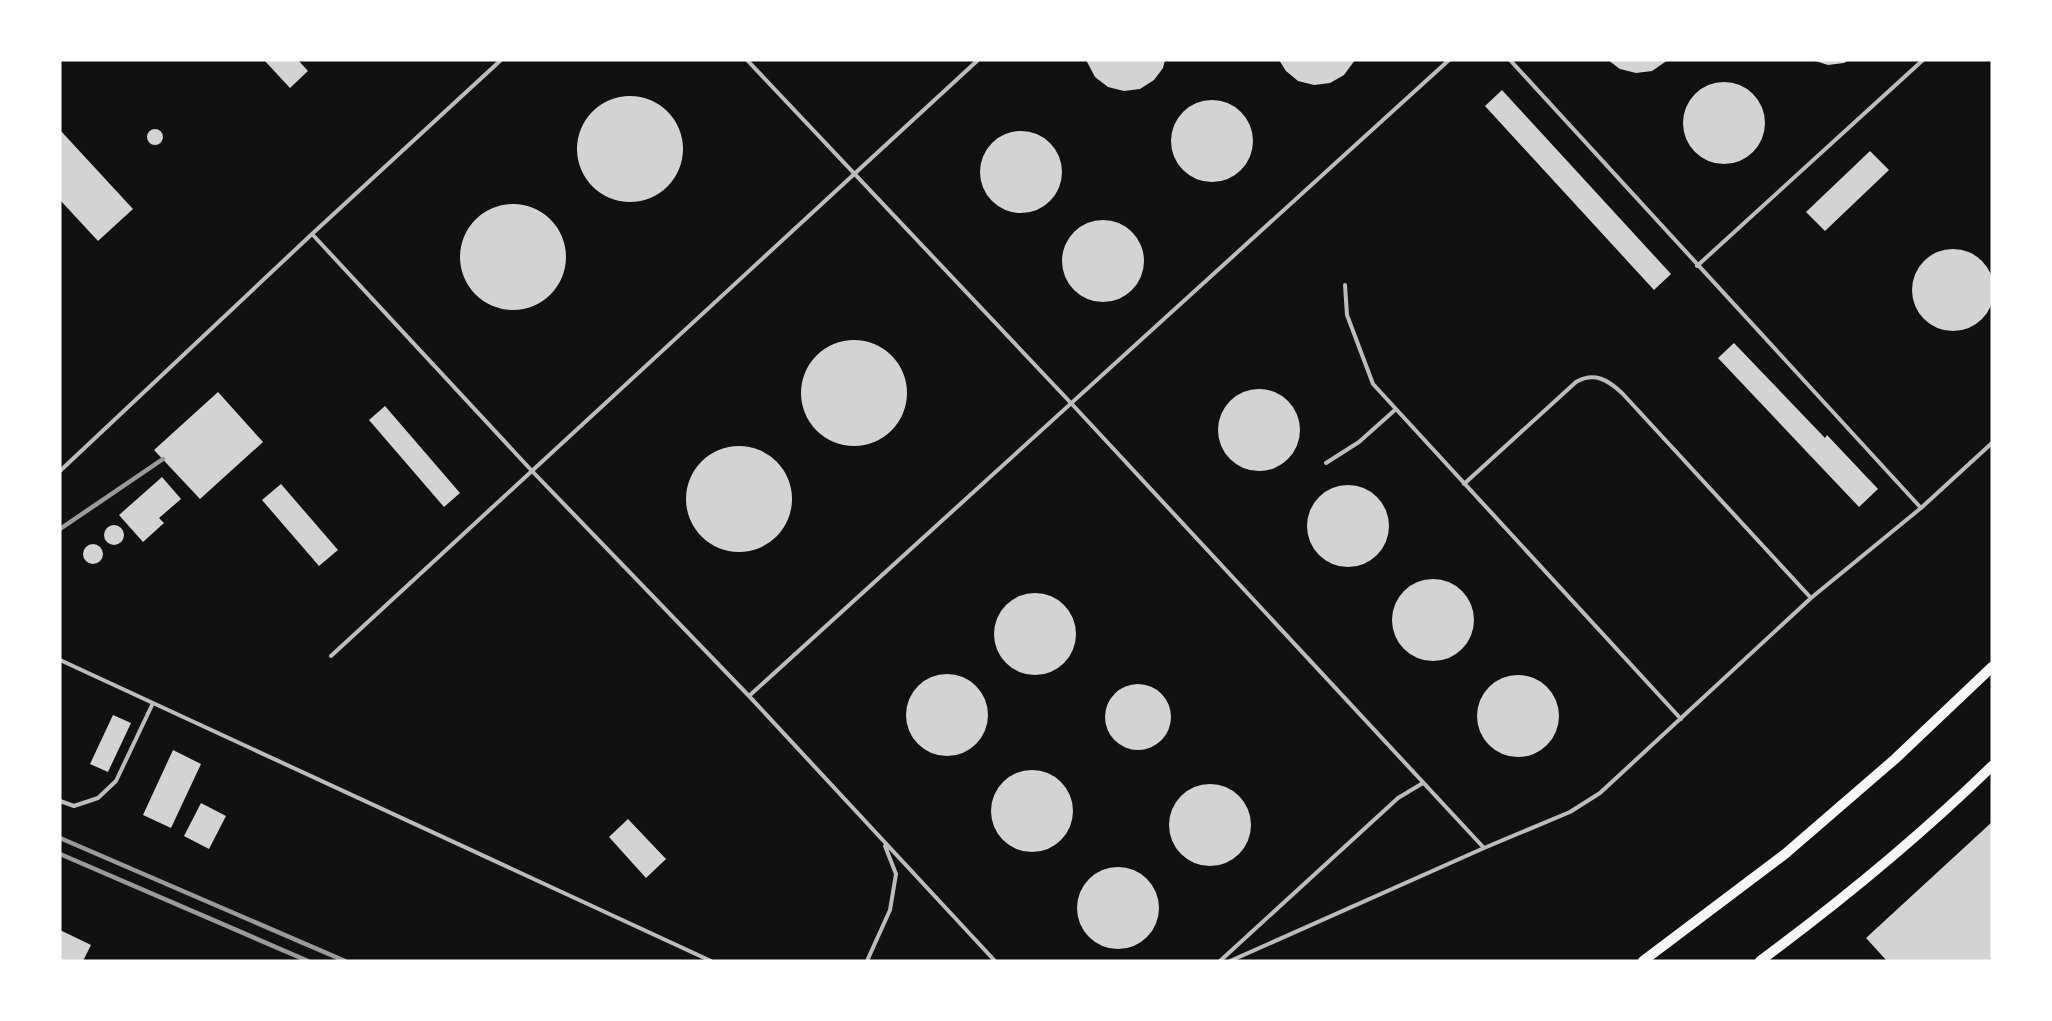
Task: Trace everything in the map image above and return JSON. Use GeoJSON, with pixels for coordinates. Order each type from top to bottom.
{"type":"FeatureCollection","features":[{"type":"Feature","properties":{"kind":"main road"},"geometry":{"type":"LineString","coordinates":[[1643,961],[1785,854],[1895,759],[1992,667]]}},
{"type":"Feature","properties":{"kind":"main road"},"geometry":{"type":"LineString","coordinates":[[1760,961],[1804,928],[1943,814],[1992,766]]}},
{"type":"Feature","properties":{"kind":"lane"},"geometry":{"type":"LineString","coordinates":[[60,471],[501,60]]}},
{"type":"Feature","properties":{"kind":"lane"},"geometry":{"type":"LineString","coordinates":[[747,60],[1070,402],[1484,848]]}},
{"type":"Feature","properties":{"kind":"lane"},"geometry":{"type":"LineString","coordinates":[[331,656],[978,60]]}},
{"type":"Feature","properties":{"kind":"lane"},"geometry":{"type":"LineString","coordinates":[[749,696],[1449,60]]}},
{"type":"Feature","properties":{"kind":"lane"},"geometry":{"type":"LineString","coordinates":[[1510,60],[1921,508]]}},
{"type":"Feature","properties":{"kind":"lane"},"geometry":{"type":"LineString","coordinates":[[1697,266],[1923,60]]}},
{"type":"Feature","properties":{"kind":"lane"},"geometry":{"type":"LineString","coordinates":[[312,234],[532,471],[749,696],[995,961]]}},
{"type":"Feature","properties":{"kind":"lane"},"geometry":{"type":"LineString","coordinates":[[1345,285],[1347,315],[1373,384],[1681,719]]}},
{"type":"Feature","properties":{"kind":"lane"},"geometry":{"type":"LineString","coordinates":[[1464,484],[1576,382],[1587,376],[1602,379],[1614,385],[1622,393],[1811,598]]}},
{"type":"Feature","properties":{"kind":"lane"},"geometry":{"type":"LineString","coordinates":[[1326,462],[1359,442],[1396,409]]}},
{"type":"Feature","properties":{"kind":"lane"},"geometry":{"type":"LineString","coordinates":[[1230,961],[1570,812],[1600,793],[1811,598],[1921,508],[1992,443]]}},
{"type":"Feature","properties":{"kind":"lane"},"geometry":{"type":"LineString","coordinates":[[60,660],[711,961]]}},
{"type":"Feature","properties":{"kind":"lane"},"geometry":{"type":"LineString","coordinates":[[60,801],[74,806],[98,798],[116,781],[153,703]]}},
{"type":"Feature","properties":{"kind":"lane"},"geometry":{"type":"LineString","coordinates":[[1220,961],[1398,798],[1423,783]]}},
{"type":"Feature","properties":{"kind":"lane"},"geometry":{"type":"LineString","coordinates":[[867,961],[890,910],[896,874],[883,842]]}},
{"type":"Feature","properties":{"kind":"building"},"geometry":{"type":"Polygon","coordinates":[[[264,60],[298,60],[308,71],[290,88],[264,60]]]}},
{"type":"Feature","properties":{"kind":"building"},"geometry":{"type":"Polygon","coordinates":[[[1086,60],[1165,60],[1163,68],[1154,80],[1140,89],[1124,91],[1108,87],[1095,77],[1086,60]]]}},
{"type":"Feature","properties":{"kind":"building"},"geometry":{"type":"Polygon","coordinates":[[[1279,60],[1355,60],[1344,75],[1330,83],[1314,85],[1298,81],[1286,71],[1279,60]]]}},
{"type":"Feature","properties":{"kind":"building"},"geometry":{"type":"Polygon","coordinates":[[[1608,60],[1668,60],[1652,71],[1636,73],[1620,69],[1608,60]]]}},
{"type":"Feature","properties":{"kind":"building"},"geometry":{"type":"Polygon","coordinates":[[[1812,60],[1849,60],[1828,65],[1812,60]]]}},
{"type":"Feature","properties":{"kind":"building"},"geometry":{"type":"Polygon","coordinates":[[[1724,82],[1740,85],[1753,94],[1762,107],[1765,123],[1762,139],[1753,152],[1740,161],[1724,164],[1708,161],[1695,152],[1686,139],[1683,123],[1686,107],[1695,94],[1708,85],[1724,82]]]}},
{"type":"Feature","properties":{"kind":"building"},"geometry":{"type":"Polygon","coordinates":[[[1502,90],[1671,274],[1654,290],[1485,106],[1502,90]]]}},
{"type":"Feature","properties":{"kind":"building"},"geometry":{"type":"Polygon","coordinates":[[[630,96],[650,100],[668,111],[679,129],[683,149],[679,169],[668,187],[650,198],[630,202],[610,198],[592,187],[581,169],[577,149],[581,129],[592,111],[610,100],[630,96]]]}},
{"type":"Feature","properties":{"kind":"building"},"geometry":{"type":"Polygon","coordinates":[[[1212,100],[1228,103],[1241,112],[1250,125],[1253,141],[1250,157],[1241,170],[1228,179],[1212,182],[1196,179],[1183,170],[1174,157],[1171,141],[1174,125],[1183,112],[1196,103],[1212,100]]]}},
{"type":"Feature","properties":{"kind":"building"},"geometry":{"type":"Polygon","coordinates":[[[155,129],[161,131],[163,137],[161,143],[155,145],[149,143],[147,137],[149,131],[155,129]]]}},
{"type":"Feature","properties":{"kind":"building"},"geometry":{"type":"Polygon","coordinates":[[[60,130],[133,209],[98,241],[60,200],[60,130]]]}},
{"type":"Feature","properties":{"kind":"building"},"geometry":{"type":"Polygon","coordinates":[[[1021,131],[1037,134],[1050,143],[1059,156],[1062,172],[1059,188],[1050,201],[1037,210],[1021,213],[1005,210],[992,201],[983,188],[980,172],[983,156],[992,143],[1005,134],[1021,131]]]}},
{"type":"Feature","properties":{"kind":"building"},"geometry":{"type":"Polygon","coordinates":[[[1870,151],[1889,170],[1825,231],[1806,212],[1870,151]]]}},
{"type":"Feature","properties":{"kind":"building"},"geometry":{"type":"Polygon","coordinates":[[[513,204],[533,208],[551,219],[562,237],[566,257],[562,277],[551,295],[533,306],[513,310],[493,306],[475,295],[464,277],[460,257],[464,237],[475,219],[493,208],[513,204]]]}},
{"type":"Feature","properties":{"kind":"building"},"geometry":{"type":"Polygon","coordinates":[[[1103,220],[1119,223],[1132,232],[1141,245],[1144,261],[1141,277],[1132,290],[1119,299],[1103,302],[1087,299],[1074,290],[1065,277],[1062,261],[1065,245],[1074,232],[1087,223],[1103,220]]]}},
{"type":"Feature","properties":{"kind":"building"},"geometry":{"type":"Polygon","coordinates":[[[1953,249],[1969,252],[1982,261],[1991,274],[1994,290],[1991,306],[1982,319],[1969,328],[1953,331],[1937,328],[1924,319],[1915,306],[1912,290],[1915,274],[1924,261],[1937,252],[1953,249]]]}},
{"type":"Feature","properties":{"kind":"building"},"geometry":{"type":"Polygon","coordinates":[[[854,340],[874,344],[892,355],[903,373],[907,393],[903,413],[892,431],[874,442],[854,446],[834,442],[816,431],[805,413],[801,393],[805,373],[816,355],[834,344],[854,340]]]}},
{"type":"Feature","properties":{"kind":"building"},"geometry":{"type":"Polygon","coordinates":[[[1734,343],[1825,438],[1827,435],[1878,489],[1859,507],[1718,358],[1734,343]]]}},
{"type":"Feature","properties":{"kind":"building"},"geometry":{"type":"Polygon","coordinates":[[[1259,389],[1275,392],[1288,401],[1297,414],[1300,430],[1297,446],[1288,459],[1275,468],[1259,471],[1243,468],[1230,459],[1221,446],[1218,430],[1221,414],[1230,401],[1243,392],[1259,389]]]}},
{"type":"Feature","properties":{"kind":"building"},"geometry":{"type":"Polygon","coordinates":[[[218,392],[263,442],[200,499],[154,450],[218,392]]]}},
{"type":"Feature","properties":{"kind":"building"},"geometry":{"type":"Polygon","coordinates":[[[385,406],[460,493],[444,507],[369,420],[385,406]]]}},
{"type":"Feature","properties":{"kind":"building"},"geometry":{"type":"Polygon","coordinates":[[[739,446],[759,450],[777,461],[788,479],[792,499],[788,519],[777,537],[759,548],[739,552],[719,548],[701,537],[690,519],[686,499],[690,479],[701,461],[719,450],[739,446]]]}},
{"type":"Feature","properties":{"kind":"building"},"geometry":{"type":"Polygon","coordinates":[[[162,477],[181,499],[159,518],[164,523],[143,542],[119,515],[162,477]]]}},
{"type":"Feature","properties":{"kind":"building"},"geometry":{"type":"Polygon","coordinates":[[[281,484],[338,550],[319,566],[262,500],[281,484]]]}},
{"type":"Feature","properties":{"kind":"building"},"geometry":{"type":"Polygon","coordinates":[[[1348,485],[1364,488],[1377,497],[1386,510],[1389,526],[1386,542],[1377,555],[1364,564],[1348,567],[1332,564],[1319,555],[1310,542],[1307,526],[1310,510],[1319,497],[1332,488],[1348,485]]]}},
{"type":"Feature","properties":{"kind":"building"},"geometry":{"type":"Polygon","coordinates":[[[114,525],[121,528],[124,535],[121,542],[114,545],[107,542],[104,535],[107,528],[114,525]]]}},
{"type":"Feature","properties":{"kind":"building"},"geometry":{"type":"Polygon","coordinates":[[[93,544],[100,547],[103,554],[100,561],[93,564],[86,561],[83,554],[86,547],[93,544]]]}},
{"type":"Feature","properties":{"kind":"building"},"geometry":{"type":"Polygon","coordinates":[[[1433,579],[1449,582],[1462,591],[1471,604],[1474,620],[1471,636],[1462,649],[1449,658],[1433,661],[1417,658],[1404,649],[1395,636],[1392,620],[1395,604],[1404,591],[1417,582],[1433,579]]]}},
{"type":"Feature","properties":{"kind":"building"},"geometry":{"type":"Polygon","coordinates":[[[1035,593],[1051,596],[1064,605],[1073,618],[1076,634],[1073,650],[1064,663],[1051,672],[1035,675],[1019,672],[1006,663],[997,650],[994,634],[997,618],[1006,605],[1019,596],[1035,593]]]}},
{"type":"Feature","properties":{"kind":"building"},"geometry":{"type":"Polygon","coordinates":[[[947,674],[963,677],[976,686],[985,699],[988,715],[985,731],[976,744],[963,753],[947,756],[931,753],[918,744],[909,731],[906,715],[909,699],[918,686],[931,677],[947,674]]]}},
{"type":"Feature","properties":{"kind":"building"},"geometry":{"type":"Polygon","coordinates":[[[1518,675],[1534,678],[1547,687],[1556,700],[1559,716],[1556,732],[1547,745],[1534,754],[1518,757],[1502,754],[1489,745],[1480,732],[1477,716],[1480,700],[1489,687],[1502,678],[1518,675]]]}},
{"type":"Feature","properties":{"kind":"building"},"geometry":{"type":"Polygon","coordinates":[[[1144,684],[1162,693],[1169,704],[1171,717],[1169,730],[1162,741],[1151,748],[1132,750],[1114,741],[1107,730],[1105,711],[1114,693],[1125,686],[1144,684]]]}},
{"type":"Feature","properties":{"kind":"building"},"geometry":{"type":"Polygon","coordinates":[[[113,715],[131,723],[108,772],[90,764],[113,715]]]}},
{"type":"Feature","properties":{"kind":"building"},"geometry":{"type":"Polygon","coordinates":[[[173,750],[201,764],[171,828],[143,815],[173,750]]]}},
{"type":"Feature","properties":{"kind":"building"},"geometry":{"type":"Polygon","coordinates":[[[1032,770],[1048,773],[1061,782],[1070,795],[1073,811],[1070,827],[1061,840],[1048,849],[1032,852],[1016,849],[1003,840],[994,827],[991,811],[994,795],[1003,782],[1016,773],[1032,770]]]}},
{"type":"Feature","properties":{"kind":"building"},"geometry":{"type":"Polygon","coordinates":[[[1210,784],[1226,787],[1239,796],[1248,809],[1251,825],[1248,841],[1239,854],[1226,863],[1210,866],[1194,863],[1181,854],[1172,841],[1169,825],[1172,809],[1181,796],[1194,787],[1210,784]]]}},
{"type":"Feature","properties":{"kind":"building"},"geometry":{"type":"Polygon","coordinates":[[[201,803],[226,816],[209,849],[184,836],[201,803]]]}},
{"type":"Feature","properties":{"kind":"building"},"geometry":{"type":"Polygon","coordinates":[[[628,819],[666,859],[646,878],[609,837],[628,819]]]}},
{"type":"Feature","properties":{"kind":"building"},"geometry":{"type":"Polygon","coordinates":[[[1992,822],[1992,961],[1887,961],[1866,938],[1992,822]]]}},
{"type":"Feature","properties":{"kind":"building"},"geometry":{"type":"Polygon","coordinates":[[[1118,867],[1134,870],[1147,879],[1156,892],[1159,908],[1156,924],[1147,937],[1134,946],[1118,949],[1102,946],[1089,937],[1080,924],[1077,908],[1080,892],[1089,879],[1102,870],[1118,867]]]}},
{"type":"Feature","properties":{"kind":"building"},"geometry":{"type":"Polygon","coordinates":[[[60,930],[91,945],[83,961],[60,961],[60,930]]]}},
{"type":"Feature","properties":{"kind":"railway"},"geometry":{"type":"LineString","coordinates":[[60,529],[163,459]]}},
{"type":"Feature","properties":{"kind":"railway"},"geometry":{"type":"LineString","coordinates":[[60,838],[345,961]]}},
{"type":"Feature","properties":{"kind":"railway"},"geometry":{"type":"LineString","coordinates":[[60,854],[308,961]]}}]}
